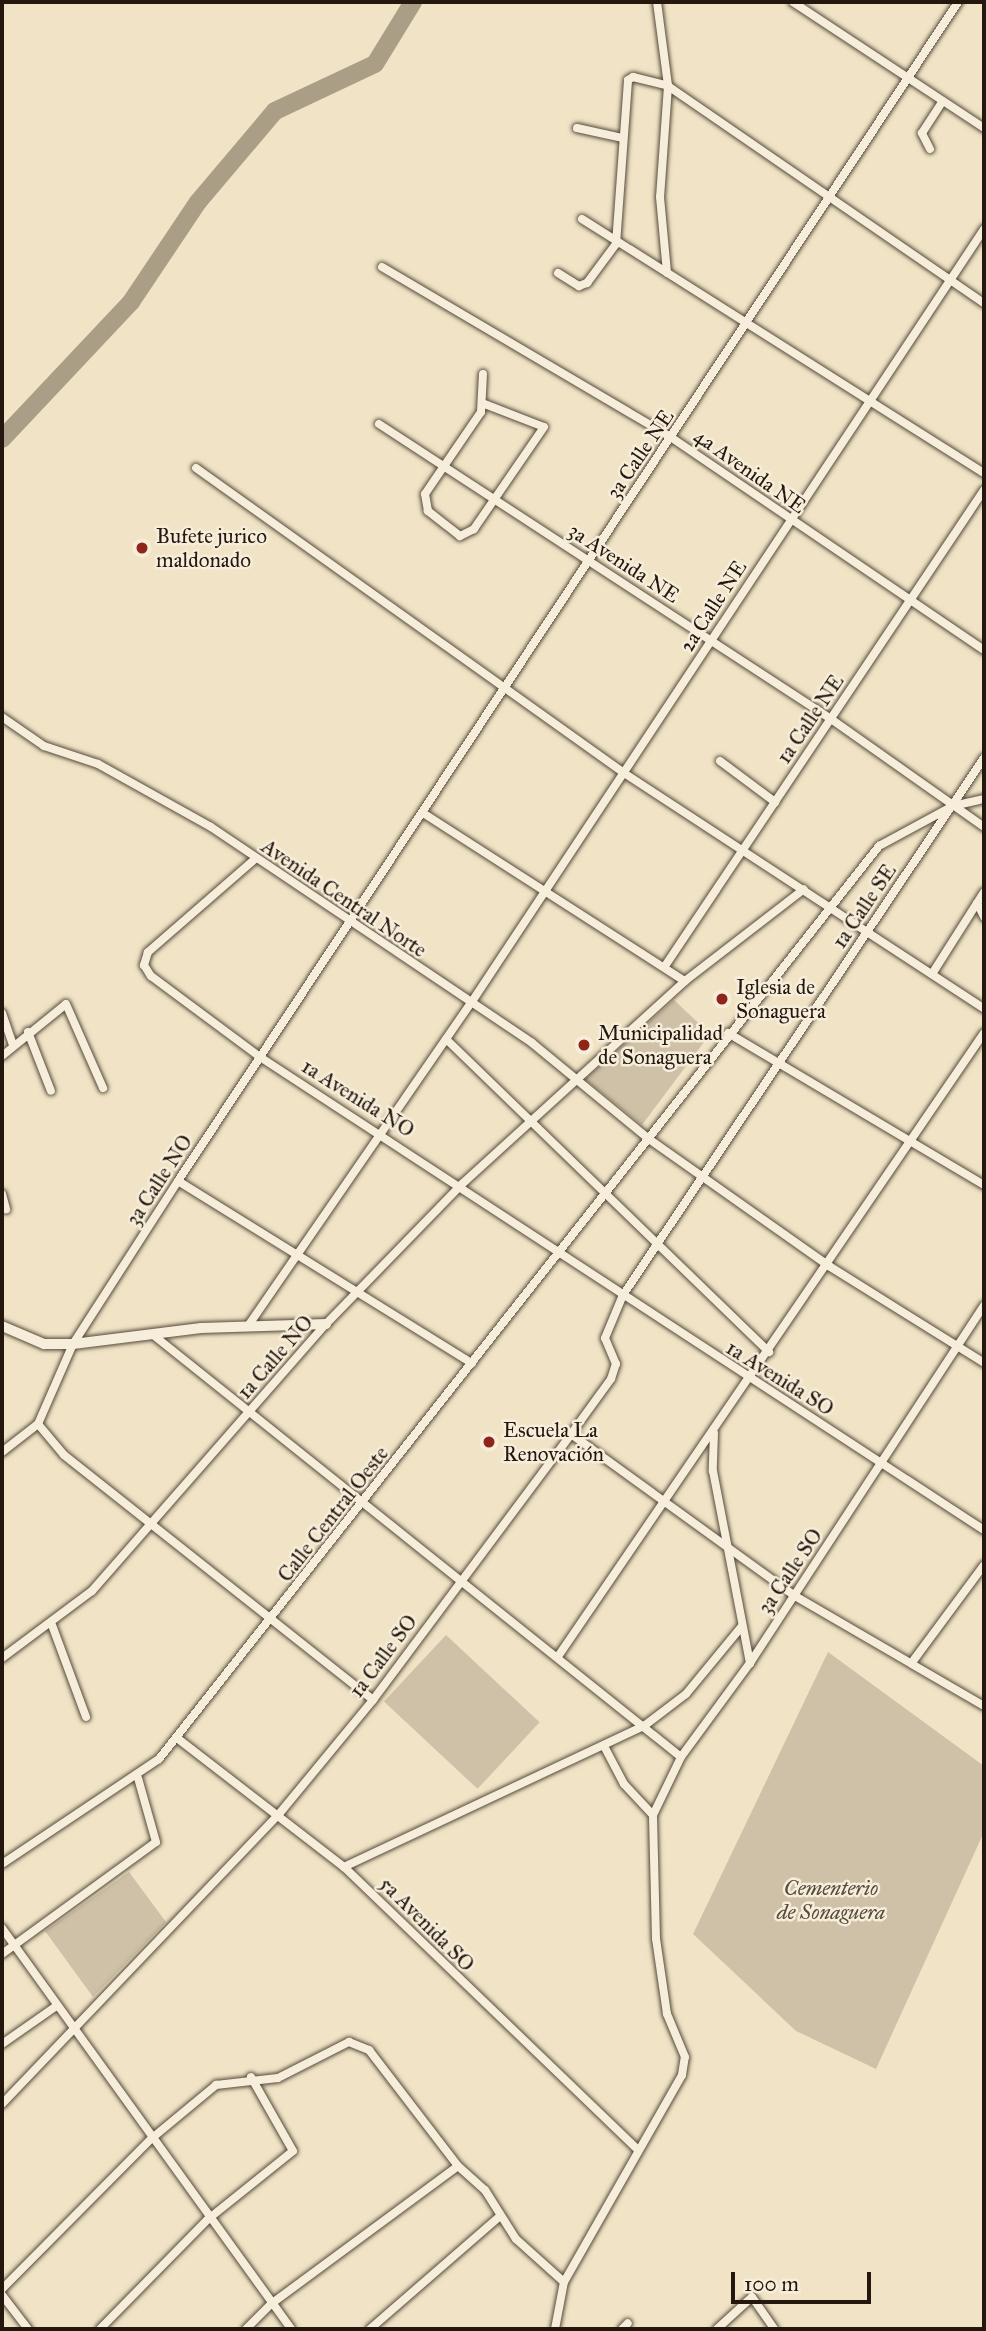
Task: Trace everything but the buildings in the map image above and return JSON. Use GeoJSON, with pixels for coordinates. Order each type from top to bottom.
{"type":"FeatureCollection","features":[{"type":"Feature","properties":{"kind":"street"},"geometry":{"type":"LineString","coordinates":[[657,2],[668,86],[660,197],[667,273]]}},
{"type":"Feature","properties":{"kind":"street"},"geometry":{"type":"LineString","coordinates":[[793,2],[984,128]]}},
{"type":"Feature","properties":{"kind":"street","name":"3a Calle NE"},"geometry":{"type":"LineString","coordinates":[[348,924],[958,2]]}},
{"type":"Feature","properties":{"kind":"street"},"geometry":{"type":"LineString","coordinates":[[558,273],[579,286],[587,283],[616,244],[628,80],[668,86],[984,303]]}},
{"type":"Feature","properties":{"kind":"street"},"geometry":{"type":"LineString","coordinates":[[930,149],[922,133],[943,101]]}},
{"type":"Feature","properties":{"kind":"street"},"geometry":{"type":"LineString","coordinates":[[577,128],[622,138]]}},
{"type":"Feature","properties":{"kind":"street"},"geometry":{"type":"LineString","coordinates":[[582,219],[616,244],[749,321],[984,473]]}},
{"type":"Feature","properties":{"kind":"street","name":"2a Calle NE"},"geometry":{"type":"LineString","coordinates":[[248,1326],[471,1003],[984,229]]}},
{"type":"Feature","properties":{"kind":"street","name":"4a Avenida NE"},"geometry":{"type":"LineString","coordinates":[[382,267],[672,438],[984,650]]}},
{"type":"Feature","properties":{"kind":"street"},"geometry":{"type":"LineString","coordinates":[[482,404],[544,427],[474,529],[460,536],[425,503],[482,404],[483,374]]}},
{"type":"Feature","properties":{"kind":"street","name":"3a Avenida NE"},"geometry":{"type":"LineString","coordinates":[[379,424],[831,719],[984,827]]}},
{"type":"Feature","properties":{"kind":"street"},"geometry":{"type":"LineString","coordinates":[[196,468],[624,773],[744,849],[984,1009]]}},
{"type":"Feature","properties":{"kind":"street","name":"1a Calle NE"},"geometry":{"type":"LineString","coordinates":[[665,966],[984,490]]}},
{"type":"Feature","properties":{"kind":"street","name":"Avenida Central Norte"},"geometry":{"type":"LineString","coordinates":[[2,717],[44,746],[98,764],[211,827],[348,924],[471,1003],[576,1079],[649,1139],[703,1178],[830,1266],[984,1363]]}},
{"type":"Feature","properties":{"kind":"street","name":"1a Calle SE"},"geometry":{"type":"LineString","coordinates":[[703,1178],[984,758]]}},
{"type":"Feature","properties":{"kind":"street"},"geometry":{"type":"LineString","coordinates":[[720,761],[775,802]]}},
{"type":"Feature","properties":{"kind":"street","name":"Calle Central Oeste"},"geometry":{"type":"LineString","coordinates":[[2,1864],[95,1798],[138,1778],[177,1738],[649,1139],[728,1033],[887,838],[953,806],[984,799]]}},
{"type":"Feature","properties":{"kind":"street"},"geometry":{"type":"LineString","coordinates":[[423,813],[543,893],[665,966],[685,981]]}},
{"type":"Feature","properties":{"kind":"street","name":"1a Avenida NO"},"geometry":{"type":"LineString","coordinates":[[255,859],[148,953],[144,965],[260,1057],[462,1184],[561,1251]]}},
{"type":"Feature","properties":{"kind":"street"},"geometry":{"type":"LineString","coordinates":[[576,1079],[685,981],[804,889]]}},
{"type":"Feature","properties":{"kind":"street"},"geometry":{"type":"LineString","coordinates":[[932,974],[984,891]]}},
{"type":"Feature","properties":{"kind":"street"},"geometry":{"type":"LineString","coordinates":[[977,903],[984,917]]}},
{"type":"Feature","properties":{"kind":"street","name":"3a Calle NO"},"geometry":{"type":"LineString","coordinates":[[2,1452],[38,1424],[73,1344],[348,924]]}},
{"type":"Feature","properties":{"kind":"street"},"geometry":{"type":"LineString","coordinates":[[2,1055],[65,1004],[103,1088]]}},
{"type":"Feature","properties":{"kind":"street"},"geometry":{"type":"LineString","coordinates":[[2,1013],[13,1045]]}},
{"type":"Feature","properties":{"kind":"street"},"geometry":{"type":"LineString","coordinates":[[28,1032],[51,1091]]}},
{"type":"Feature","properties":{"kind":"street"},"geometry":{"type":"LineString","coordinates":[[728,1033],[911,1139],[984,1185]]}},
{"type":"Feature","properties":{"kind":"street"},"geometry":{"type":"LineString","coordinates":[[559,1655],[830,1266],[911,1139],[984,1033]]}},
{"type":"Feature","properties":{"kind":"street"},"geometry":{"type":"LineString","coordinates":[[446,1039],[605,1195],[659,1242],[769,1352]]}},
{"type":"Feature","properties":{"kind":"street","name":"1a Calle NO"},"geometry":{"type":"LineString","coordinates":[[2,1658],[52,1625],[154,1525],[326,1324],[359,1294],[462,1184],[576,1079]]}},
{"type":"Feature","properties":{"kind":"street","name":"1a Calle SO"},"geometry":{"type":"LineString","coordinates":[[2,2104],[73,2033],[279,1814],[373,1700],[611,1379],[616,1364],[605,1338],[623,1295],[703,1178]]}},
{"type":"Feature","properties":{"kind":"street"},"geometry":{"type":"LineString","coordinates":[[178,1181],[472,1363]]}},
{"type":"Feature","properties":{"kind":"street"},"geometry":{"type":"LineString","coordinates":[[2,1194],[6,1209]]}},
{"type":"Feature","properties":{"kind":"street","name":"1a Avenida SO"},"geometry":{"type":"LineString","coordinates":[[561,1251],[750,1381],[883,1463],[984,1530]]}},
{"type":"Feature","properties":{"kind":"street","name":"3a Calle SO"},"geometry":{"type":"LineString","coordinates":[[653,1815],[681,1757],[750,1663],[984,1306]]}},
{"type":"Feature","properties":{"kind":"street"},"geometry":{"type":"LineString","coordinates":[[2,1326],[44,1344],[73,1344],[248,1326],[326,1324]]}},
{"type":"Feature","properties":{"kind":"street"},"geometry":{"type":"LineString","coordinates":[[152,1334],[248,1414],[559,1655],[681,1757]]}},
{"type":"Feature","properties":{"kind":"street"},"geometry":{"type":"LineString","coordinates":[[38,1424],[64,1455],[373,1700]]}},
{"type":"Feature","properties":{"kind":"street"},"geometry":{"type":"LineString","coordinates":[[714,1433],[713,1471],[731,1552],[750,1663]]}},
{"type":"Feature","properties":{"kind":"street"},"geometry":{"type":"LineString","coordinates":[[570,1434],[794,1596],[913,1661],[984,1706]]}},
{"type":"Feature","properties":{"kind":"street"},"geometry":{"type":"LineString","coordinates":[[913,1661],[984,1565]]}},
{"type":"Feature","properties":{"kind":"street"},"geometry":{"type":"LineString","coordinates":[[52,1625],[86,1717]]}},
{"type":"Feature","properties":{"kind":"street"},"geometry":{"type":"LineString","coordinates":[[344,1867],[644,1726],[686,1694],[742,1626]]}},
{"type":"Feature","properties":{"kind":"street","name":"5a Avenida SO"},"geometry":{"type":"LineString","coordinates":[[177,1738],[279,1814],[344,1867],[638,2150]]}},
{"type":"Feature","properties":{"kind":"street"},"geometry":{"type":"LineString","coordinates":[[555,2329],[565,2282],[682,2075],[685,2057],[667,2014],[656,1939],[653,1815],[624,1784],[604,1746]]}},
{"type":"Feature","properties":{"kind":"street"},"geometry":{"type":"LineString","coordinates":[[2,1954],[156,1842],[138,1778]]}},
{"type":"Feature","properties":{"kind":"street"},"geometry":{"type":"LineString","coordinates":[[2,1928],[73,2033],[207,2220],[291,2329]]}},
{"type":"Feature","properties":{"kind":"street"},"geometry":{"type":"LineString","coordinates":[[2,2044],[55,2007]]}},
{"type":"Feature","properties":{"kind":"street"},"geometry":{"type":"LineString","coordinates":[[2,2289],[151,2139],[216,2085],[251,2077],[278,2078],[349,2042],[362,2045],[458,2166],[485,2190],[500,2216],[535,2261],[565,2282]]}},
{"type":"Feature","properties":{"kind":"street"},"geometry":{"type":"LineString","coordinates":[[100,2329],[207,2220],[293,2151],[251,2077]]}},
{"type":"Feature","properties":{"kind":"street"},"geometry":{"type":"LineString","coordinates":[[246,2329],[271,2304],[458,2166]]}},
{"type":"Feature","properties":{"kind":"street"},"geometry":{"type":"LineString","coordinates":[[370,2329],[500,2216]]}},
{"type":"Feature","properties":{"kind":"street"},"geometry":{"type":"LineString","coordinates":[[2,2295],[29,2329]]}},
{"type":"Feature","properties":{"kind":"street"},"geometry":{"type":"LineString","coordinates":[[717,2329],[751,2297],[774,2329]]}},
{"type":"Feature","properties":{"kind":"green space"},"geometry":{"type":"Polygon","coordinates":[[[674,1000],[710,1034],[642,1125],[585,1079],[674,1000]]]}},
{"type":"Feature","properties":{"kind":"green space"},"geometry":{"type":"Polygon","coordinates":[[[446,1635],[540,1722],[478,1789],[384,1702],[446,1635]]]}},
{"type":"Feature","properties":{"kind":"green space","name":"Cementerio de Sonaguera"},"geometry":{"type":"Polygon","coordinates":[[[828,1652],[984,1766],[984,1832],[876,2069],[796,2031],[693,1934],[828,1652]]]}},
{"type":"Feature","properties":{"kind":"green space"},"geometry":{"type":"Polygon","coordinates":[[[129,1872],[166,1922],[93,1997],[45,1931],[129,1872]]]}},
{"type":"Feature","properties":{"kind":"waterway"},"geometry":{"type":"LineString","coordinates":[[2,439],[131,302],[198,202],[275,111],[375,64],[413,2]]}},
{"type":"Feature","properties":{"kind":"place","name":"Bufete jurico maldonado"},"geometry":{"type":"Point","coordinates":[142,548]}},
{"type":"Feature","properties":{"kind":"place","name":"Iglesia de Sonaguera"},"geometry":{"type":"Point","coordinates":[722,999]}},
{"type":"Feature","properties":{"kind":"place","name":"Municipalidad de Sonaguera"},"geometry":{"type":"Point","coordinates":[584,1045]}},
{"type":"Feature","properties":{"kind":"place","name":"Escuela La Renovación"},"geometry":{"type":"Point","coordinates":[489,1442]}}]}
